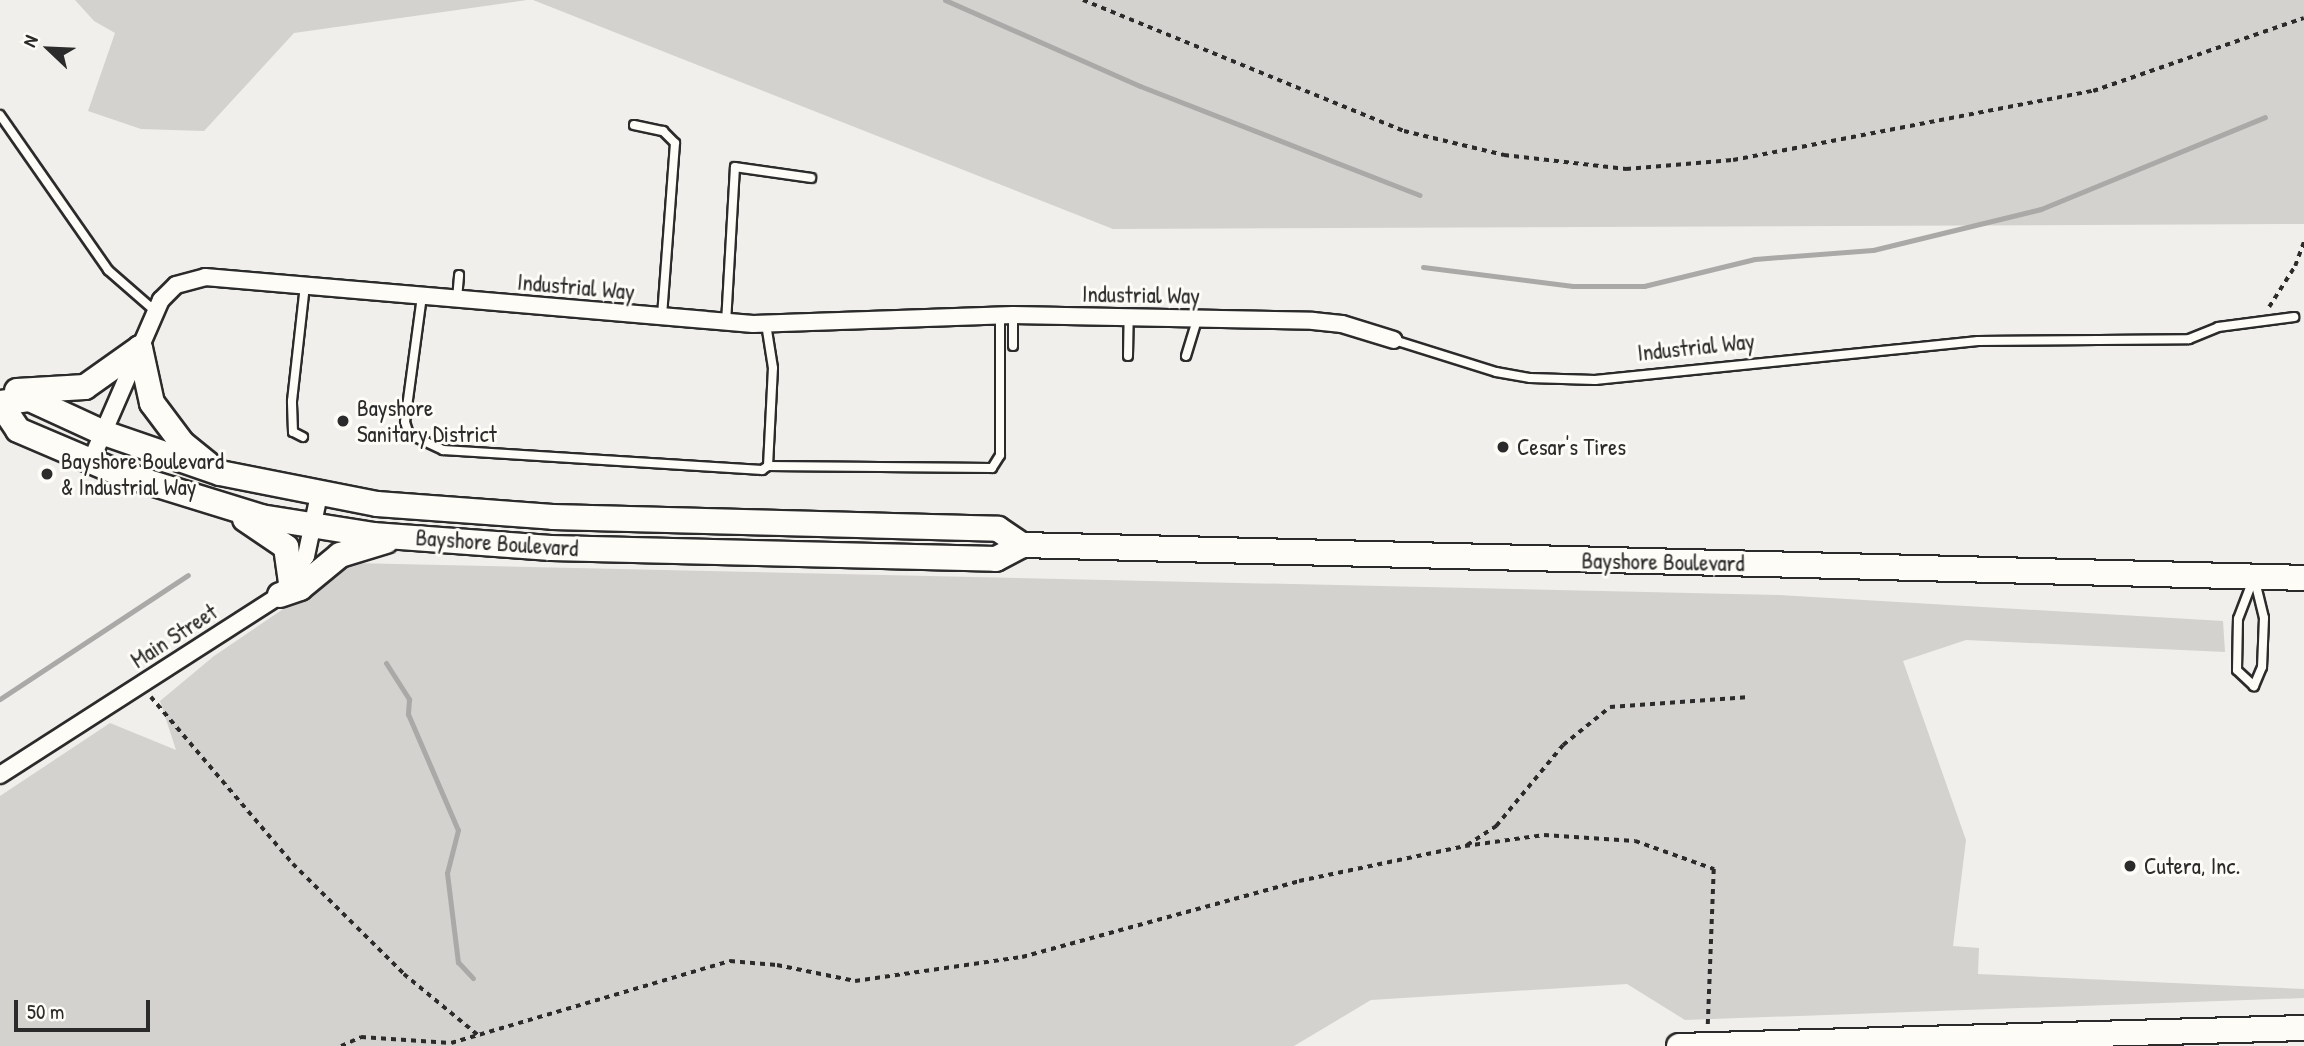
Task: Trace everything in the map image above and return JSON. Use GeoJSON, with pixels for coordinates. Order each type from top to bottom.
{"type":"FeatureCollection","features":[{"type":"Feature","properties":{"kind":"main road"},"geometry":{"type":"LineString","coordinates":[[0,393],[85,387],[140,348],[152,404],[182,443],[220,473]]}},
{"type":"Feature","properties":{"kind":"main road","name":"Bayshore Boulevard"},"geometry":{"type":"LineString","coordinates":[[1022,545],[998,529],[553,517],[319,495],[220,473],[104,433],[30,399],[0,403],[18,430],[90,463],[213,504],[314,526],[403,537],[551,548],[996,559],[1022,545],[2304,578]]}},
{"type":"Feature","properties":{"kind":"main road"},"geometry":{"type":"LineString","coordinates":[[213,504],[260,526],[286,547],[285,589],[300,588],[340,555],[403,537]]}},
{"type":"Feature","properties":{"kind":"main road"},"geometry":{"type":"LineString","coordinates":[[1679,1046],[2304,1028]]}},
{"type":"Feature","properties":{"kind":"street","name":"Industrial Way"},"geometry":{"type":"LineString","coordinates":[[90,463],[155,311],[168,292],[195,278],[726,323],[766,324],[1007,315],[1129,317],[1342,324],[1394,340]]}},
{"type":"Feature","properties":{"kind":"street"},"geometry":{"type":"LineString","coordinates":[[285,589],[306,556],[319,495]]}},
{"type":"Feature","properties":{"kind":"street","name":"Main Street"},"geometry":{"type":"LineString","coordinates":[[0,775],[285,589]]}},
{"type":"Feature","properties":{"kind":"lane"},"geometry":{"type":"LineString","coordinates":[[0,115],[108,270],[155,311]]}},
{"type":"Feature","properties":{"kind":"lane"},"geometry":{"type":"LineString","coordinates":[[634,125],[663,131],[675,143],[662,317]]}},
{"type":"Feature","properties":{"kind":"lane"},"geometry":{"type":"LineString","coordinates":[[726,323],[735,167],[811,178]]}},
{"type":"Feature","properties":{"kind":"lane"},"geometry":{"type":"LineString","coordinates":[[457,299],[459,275]]}},
{"type":"Feature","properties":{"kind":"lane"},"geometry":{"type":"LineString","coordinates":[[303,437],[293,432],[292,401],[305,286]]}},
{"type":"Feature","properties":{"kind":"lane"},"geometry":{"type":"LineString","coordinates":[[422,296],[405,422],[410,434],[424,444],[443,450],[761,470],[768,466],[992,468],[1000,455],[1007,315]]}},
{"type":"Feature","properties":{"kind":"lane"},"geometry":{"type":"LineString","coordinates":[[1007,315],[1013,346]]}},
{"type":"Feature","properties":{"kind":"lane"},"geometry":{"type":"LineString","coordinates":[[1128,356],[1129,317]]}},
{"type":"Feature","properties":{"kind":"lane","name":"Industrial Way"},"geometry":{"type":"LineString","coordinates":[[1394,340],[1496,372],[1530,378],[1595,380],[1978,341],[2189,339],[2218,327],[2294,317]]}},
{"type":"Feature","properties":{"kind":"lane"},"geometry":{"type":"LineString","coordinates":[[1186,356],[1197,319]]}},
{"type":"Feature","properties":{"kind":"lane"},"geometry":{"type":"LineString","coordinates":[[766,324],[773,368],[768,466]]}},
{"type":"Feature","properties":{"kind":"lane"},"geometry":{"type":"LineString","coordinates":[[2255,577],[2264,618],[2262,667],[2254,686],[2237,670],[2238,619],[2255,577]]}},
{"type":"Feature","properties":{"kind":"path"},"geometry":{"type":"LineString","coordinates":[[1083,0],[1405,131],[1504,155],[1626,169],[1733,160],[2093,91],[2304,18]]}},
{"type":"Feature","properties":{"kind":"path"},"geometry":{"type":"LineString","coordinates":[[2259,322],[2295,266],[2304,241]]}},
{"type":"Feature","properties":{"kind":"path"},"geometry":{"type":"LineString","coordinates":[[143,683],[186,743],[293,864],[404,974],[479,1036]]}},
{"type":"Feature","properties":{"kind":"path"},"geometry":{"type":"LineString","coordinates":[[1465,846],[1496,826],[1563,745],[1610,707],[1750,697]]}},
{"type":"Feature","properties":{"kind":"path"},"geometry":{"type":"LineString","coordinates":[[341,1046],[361,1037],[451,1043],[706,965],[752,961],[855,981],[1022,957],[1299,881],[1465,846],[1544,835],[1587,835],[1647,845],[1714,869],[1709,979],[1712,1012],[1698,1045]]}},
{"type":"Feature","properties":{"kind":"shaded area"},"geometry":{"type":"Polygon","coordinates":[[[75,0],[527,0],[294,33],[204,131],[141,129],[88,111],[115,33],[94,21],[75,0]]]}},
{"type":"Feature","properties":{"kind":"shaded area"},"geometry":{"type":"Polygon","coordinates":[[[533,0],[2304,0],[2304,224],[1113,229],[533,0]]]}},
{"type":"Feature","properties":{"kind":"shaded area"},"geometry":{"type":"Polygon","coordinates":[[[351,563],[1779,595],[2223,621],[2225,652],[1966,640],[1903,661],[1966,840],[1953,946],[1979,948],[1978,974],[2304,989],[2304,998],[1685,1020],[1627,984],[1371,1000],[1294,1046],[0,1046],[0,796],[110,723],[176,750],[160,701],[214,656],[351,563]]]}},
{"type":"Feature","properties":{"kind":"waterway"},"geometry":{"type":"LineString","coordinates":[[945,0],[1140,86],[1419,195]]}},
{"type":"Feature","properties":{"kind":"waterway"},"geometry":{"type":"LineString","coordinates":[[1423,267],[1573,286],[1644,286],[1755,259],[1873,250],[2041,209],[2265,117]]}},
{"type":"Feature","properties":{"kind":"waterway"},"geometry":{"type":"LineString","coordinates":[[0,699],[188,575]]}},
{"type":"Feature","properties":{"kind":"waterway"},"geometry":{"type":"LineString","coordinates":[[386,663],[409,699],[408,714],[458,830],[447,873],[458,962],[473,978]]}},
{"type":"Feature","properties":{"kind":"place","name":"Bayshore Sanitary District"},"geometry":{"type":"Point","coordinates":[343,421]}},
{"type":"Feature","properties":{"kind":"place","name":"Cesar's Tires"},"geometry":{"type":"Point","coordinates":[1503,447]}},
{"type":"Feature","properties":{"kind":"place","name":"Bayshore Boulevard & Industrial Way"},"geometry":{"type":"Point","coordinates":[47,474]}},
{"type":"Feature","properties":{"kind":"place","name":"Cutera, Inc."},"geometry":{"type":"Point","coordinates":[2130,866]}}]}
